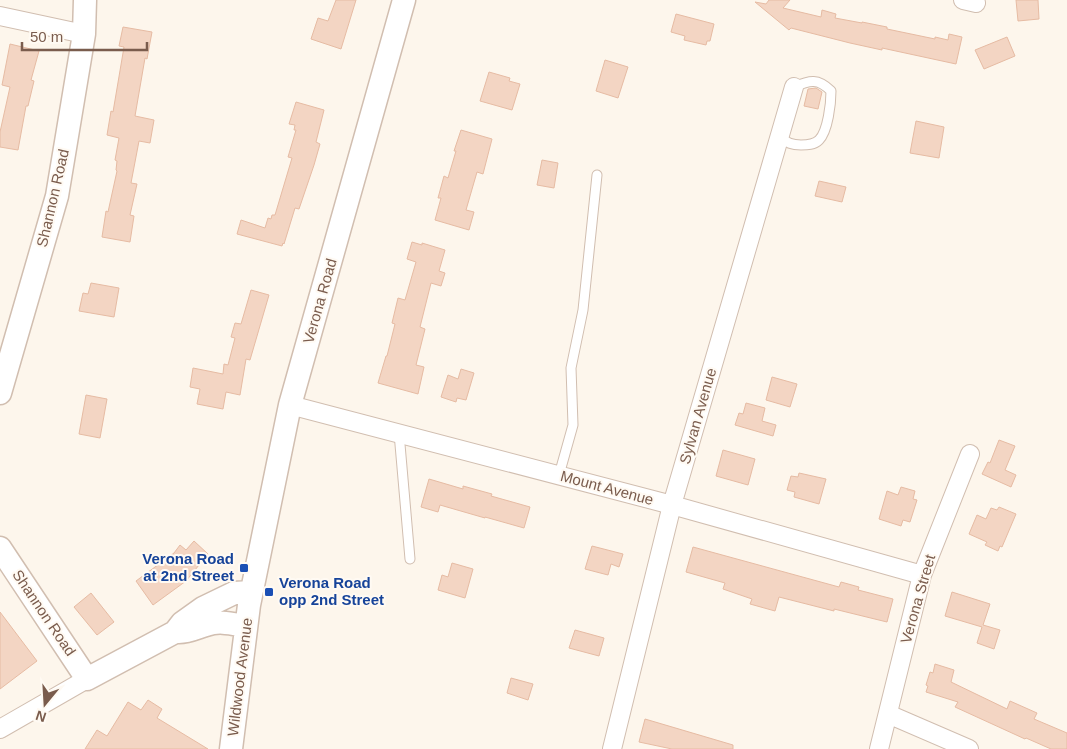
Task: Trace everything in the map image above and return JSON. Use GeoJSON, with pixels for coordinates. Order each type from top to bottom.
{"type":"FeatureCollection","features":[{"type":"Feature","properties":{"kind":"street","name":"Shannon Road"},"geometry":{"type":"LineString","coordinates":[[0,393],[56,196],[84,34],[85,0]]}},
{"type":"Feature","properties":{"kind":"street","name":"Verona Road"},"geometry":{"type":"LineString","coordinates":[[249,608],[290,405],[404,0]]}},
{"type":"Feature","properties":{"kind":"street"},"geometry":{"type":"LineString","coordinates":[[0,16],[84,34]]}},
{"type":"Feature","properties":{"kind":"street","name":"Sylvan Avenue"},"geometry":{"type":"LineString","coordinates":[[612,749],[672,505],[794,87]]}},
{"type":"Feature","properties":{"kind":"street","name":"Mount Avenue"},"geometry":{"type":"LineString","coordinates":[[290,405],[672,505],[922,575]]}},
{"type":"Feature","properties":{"kind":"street","name":"Verona Street"},"geometry":{"type":"LineString","coordinates":[[879,749],[922,575],[970,454]]}},
{"type":"Feature","properties":{"kind":"street","name":"Shannon Road"},"geometry":{"type":"LineString","coordinates":[[0,548],[88,679]]}},
{"type":"Feature","properties":{"kind":"street"},"geometry":{"type":"LineString","coordinates":[[0,728],[175,632],[182,623],[203,608],[234,593],[249,608],[228,622],[207,624],[187,632],[175,632]]}},
{"type":"Feature","properties":{"kind":"street","name":"Wildwood Avenue"},"geometry":{"type":"LineString","coordinates":[[230,749],[249,608]]}},
{"type":"Feature","properties":{"kind":"street"},"geometry":{"type":"LineString","coordinates":[[888,714],[969,749]]}},
{"type":"Feature","properties":{"kind":"lane"},"geometry":{"type":"LineString","coordinates":[[780,137],[792,145],[808,145],[820,139],[826,124],[831,104],[831,91],[824,84],[815,81],[805,82],[794,87]]}},
{"type":"Feature","properties":{"kind":"lane"},"geometry":{"type":"LineString","coordinates":[[559,475],[573,425],[571,368],[583,310],[597,175]]}},
{"type":"Feature","properties":{"kind":"lane"},"geometry":{"type":"LineString","coordinates":[[399,433],[410,559]]}},
{"type":"Feature","properties":{"kind":"building"},"geometry":{"type":"Polygon","coordinates":[[[336,0],[356,0],[341,49],[311,39],[318,18],[328,21],[336,0]]]}},
{"type":"Feature","properties":{"kind":"building"},"geometry":{"type":"Polygon","coordinates":[[[769,0],[790,0],[783,8],[821,17],[822,10],[836,14],[835,18],[887,27],[887,29],[935,39],[935,37],[948,40],[949,34],[962,37],[956,64],[882,48],[882,50],[791,28],[789,30],[755,2],[766,4],[769,0]]]}},
{"type":"Feature","properties":{"kind":"building"},"geometry":{"type":"Polygon","coordinates":[[[1016,0],[1038,0],[1039,19],[1018,21],[1016,0]]]}},
{"type":"Feature","properties":{"kind":"building"},"geometry":{"type":"Polygon","coordinates":[[[676,14],[714,24],[710,41],[707,41],[706,45],[684,40],[685,36],[671,32],[676,14]]]}},
{"type":"Feature","properties":{"kind":"building"},"geometry":{"type":"Polygon","coordinates":[[[123,27],[152,32],[147,59],[145,58],[135,116],[154,120],[150,143],[139,141],[131,183],[137,184],[130,215],[134,216],[130,242],[102,237],[106,211],[108,212],[117,171],[117,161],[115,160],[119,138],[107,135],[111,111],[113,112],[124,47],[119,46],[123,27]]]}},
{"type":"Feature","properties":{"kind":"building"},"geometry":{"type":"Polygon","coordinates":[[[1007,37],[1015,56],[984,69],[975,50],[1007,37]]]}},
{"type":"Feature","properties":{"kind":"building"},"geometry":{"type":"Polygon","coordinates":[[[10,44],[39,51],[31,80],[34,81],[28,106],[26,106],[18,150],[0,147],[0,132],[10,87],[2,85],[10,44]]]}},
{"type":"Feature","properties":{"kind":"building"},"geometry":{"type":"Polygon","coordinates":[[[605,60],[628,67],[618,98],[596,91],[605,60]]]}},
{"type":"Feature","properties":{"kind":"building"},"geometry":{"type":"Polygon","coordinates":[[[489,72],[510,78],[509,81],[520,84],[512,110],[480,101],[489,72]]]}},
{"type":"Feature","properties":{"kind":"building"},"geometry":{"type":"Polygon","coordinates":[[[816,88],[822,92],[818,109],[804,106],[808,89],[816,88]]]}},
{"type":"Feature","properties":{"kind":"building"},"geometry":{"type":"Polygon","coordinates":[[[296,102],[324,110],[316,142],[320,144],[314,165],[299,209],[295,208],[282,246],[237,234],[241,220],[265,228],[268,218],[271,219],[272,215],[275,215],[292,158],[288,157],[296,130],[294,130],[295,125],[289,124],[296,102]]]}},
{"type":"Feature","properties":{"kind":"building"},"geometry":{"type":"Polygon","coordinates":[[[916,121],[944,127],[939,158],[910,153],[916,121]]]}},
{"type":"Feature","properties":{"kind":"building"},"geometry":{"type":"Polygon","coordinates":[[[461,130],[492,139],[483,174],[477,172],[466,210],[474,212],[469,230],[435,220],[444,176],[448,178],[461,130]]]}},
{"type":"Feature","properties":{"kind":"building"},"geometry":{"type":"Polygon","coordinates":[[[542,160],[558,163],[554,188],[537,185],[542,160]]]}},
{"type":"Feature","properties":{"kind":"building"},"geometry":{"type":"Polygon","coordinates":[[[819,181],[846,187],[842,202],[815,196],[819,181]]]}},
{"type":"Feature","properties":{"kind":"building"},"geometry":{"type":"Polygon","coordinates":[[[412,242],[445,250],[439,271],[445,273],[441,286],[431,283],[420,327],[425,329],[416,365],[424,367],[418,394],[378,383],[395,324],[392,323],[398,298],[405,300],[416,262],[407,259],[412,242]]]}},
{"type":"Feature","properties":{"kind":"building"},"geometry":{"type":"Polygon","coordinates":[[[91,283],[119,288],[114,317],[79,311],[83,293],[88,294],[91,283]]]}},
{"type":"Feature","properties":{"kind":"building"},"geometry":{"type":"Polygon","coordinates":[[[251,290],[269,295],[250,360],[246,359],[240,395],[226,392],[223,409],[197,404],[200,389],[190,387],[193,368],[223,374],[224,364],[228,365],[235,338],[231,337],[235,323],[241,324],[251,290]]]}},
{"type":"Feature","properties":{"kind":"building"},"geometry":{"type":"Polygon","coordinates":[[[461,369],[474,373],[466,400],[457,398],[456,402],[441,397],[448,375],[458,379],[461,369]]]}},
{"type":"Feature","properties":{"kind":"building"},"geometry":{"type":"Polygon","coordinates":[[[772,377],[797,384],[790,407],[766,400],[772,377]]]}},
{"type":"Feature","properties":{"kind":"building"},"geometry":{"type":"Polygon","coordinates":[[[86,395],[107,399],[100,438],[79,434],[86,395]]]}},
{"type":"Feature","properties":{"kind":"building"},"geometry":{"type":"Polygon","coordinates":[[[746,403],[765,408],[762,421],[776,425],[773,436],[735,425],[739,413],[743,414],[746,403]]]}},
{"type":"Feature","properties":{"kind":"building"},"geometry":{"type":"Polygon","coordinates":[[[999,440],[1015,446],[1005,470],[1016,475],[1011,487],[982,474],[988,462],[990,463],[999,440]]]}},
{"type":"Feature","properties":{"kind":"building"},"geometry":{"type":"Polygon","coordinates":[[[723,450],[755,459],[748,485],[716,476],[723,450]]]}},
{"type":"Feature","properties":{"kind":"building"},"geometry":{"type":"Polygon","coordinates":[[[799,473],[826,479],[819,504],[794,497],[795,492],[787,490],[791,476],[798,477],[799,473]]]}},
{"type":"Feature","properties":{"kind":"building"},"geometry":{"type":"Polygon","coordinates":[[[429,479],[463,489],[463,486],[492,494],[491,496],[530,507],[524,528],[440,505],[438,512],[421,507],[429,479]]]}},
{"type":"Feature","properties":{"kind":"building"},"geometry":{"type":"Polygon","coordinates":[[[901,487],[915,491],[913,499],[917,500],[910,522],[903,520],[901,526],[879,519],[887,491],[898,495],[901,487]]]}},
{"type":"Feature","properties":{"kind":"building"},"geometry":{"type":"Polygon","coordinates":[[[999,507],[1016,514],[1002,547],[1000,546],[998,551],[985,545],[987,542],[969,534],[977,515],[986,519],[991,508],[997,510],[999,507]]]}},
{"type":"Feature","properties":{"kind":"building"},"geometry":{"type":"Polygon","coordinates":[[[194,541],[208,554],[186,581],[153,605],[136,581],[174,553],[180,545],[186,550],[194,541]]]}},
{"type":"Feature","properties":{"kind":"building"},"geometry":{"type":"Polygon","coordinates":[[[592,546],[623,554],[619,567],[611,564],[608,575],[585,569],[592,546]]]}},
{"type":"Feature","properties":{"kind":"building"},"geometry":{"type":"Polygon","coordinates":[[[693,547],[839,587],[841,582],[859,587],[858,590],[893,599],[887,622],[779,597],[775,611],[750,604],[752,599],[723,589],[725,583],[686,572],[693,547]]]}},
{"type":"Feature","properties":{"kind":"building"},"geometry":{"type":"Polygon","coordinates":[[[452,563],[473,569],[465,598],[438,590],[442,575],[448,577],[452,563]]]}},
{"type":"Feature","properties":{"kind":"building"},"geometry":{"type":"Polygon","coordinates":[[[952,592],[990,604],[983,625],[1000,630],[994,649],[977,643],[982,627],[945,616],[952,592]]]}},
{"type":"Feature","properties":{"kind":"building"},"geometry":{"type":"Polygon","coordinates":[[[91,593],[114,622],[97,635],[74,607],[91,593]]]}},
{"type":"Feature","properties":{"kind":"building"},"geometry":{"type":"Polygon","coordinates":[[[0,612],[37,661],[0,689],[0,612]]]}},
{"type":"Feature","properties":{"kind":"building"},"geometry":{"type":"Polygon","coordinates":[[[575,630],[604,638],[599,656],[569,648],[575,630]]]}},
{"type":"Feature","properties":{"kind":"building"},"geometry":{"type":"Polygon","coordinates":[[[935,664],[954,670],[951,682],[1007,709],[1010,701],[1037,713],[1034,719],[1067,733],[1067,749],[1051,749],[1025,739],[955,707],[958,702],[926,692],[930,672],[933,673],[935,664]]]}},
{"type":"Feature","properties":{"kind":"building"},"geometry":{"type":"Polygon","coordinates":[[[511,678],[533,684],[528,700],[507,693],[511,678]]]}},
{"type":"Feature","properties":{"kind":"building"},"geometry":{"type":"Polygon","coordinates":[[[148,700],[162,709],[157,718],[208,749],[85,749],[97,730],[107,736],[128,702],[141,710],[148,700]]]}},
{"type":"Feature","properties":{"kind":"building"},"geometry":{"type":"Polygon","coordinates":[[[645,719],[733,745],[733,749],[672,749],[639,742],[645,719]]]}},
{"type":"Feature","properties":{"kind":"place","name":"Verona Road at 2nd Street"},"geometry":{"type":"Point","coordinates":[244,568]}},
{"type":"Feature","properties":{"kind":"place","name":"Verona Road opp 2nd Street"},"geometry":{"type":"Point","coordinates":[269,592]}}]}
